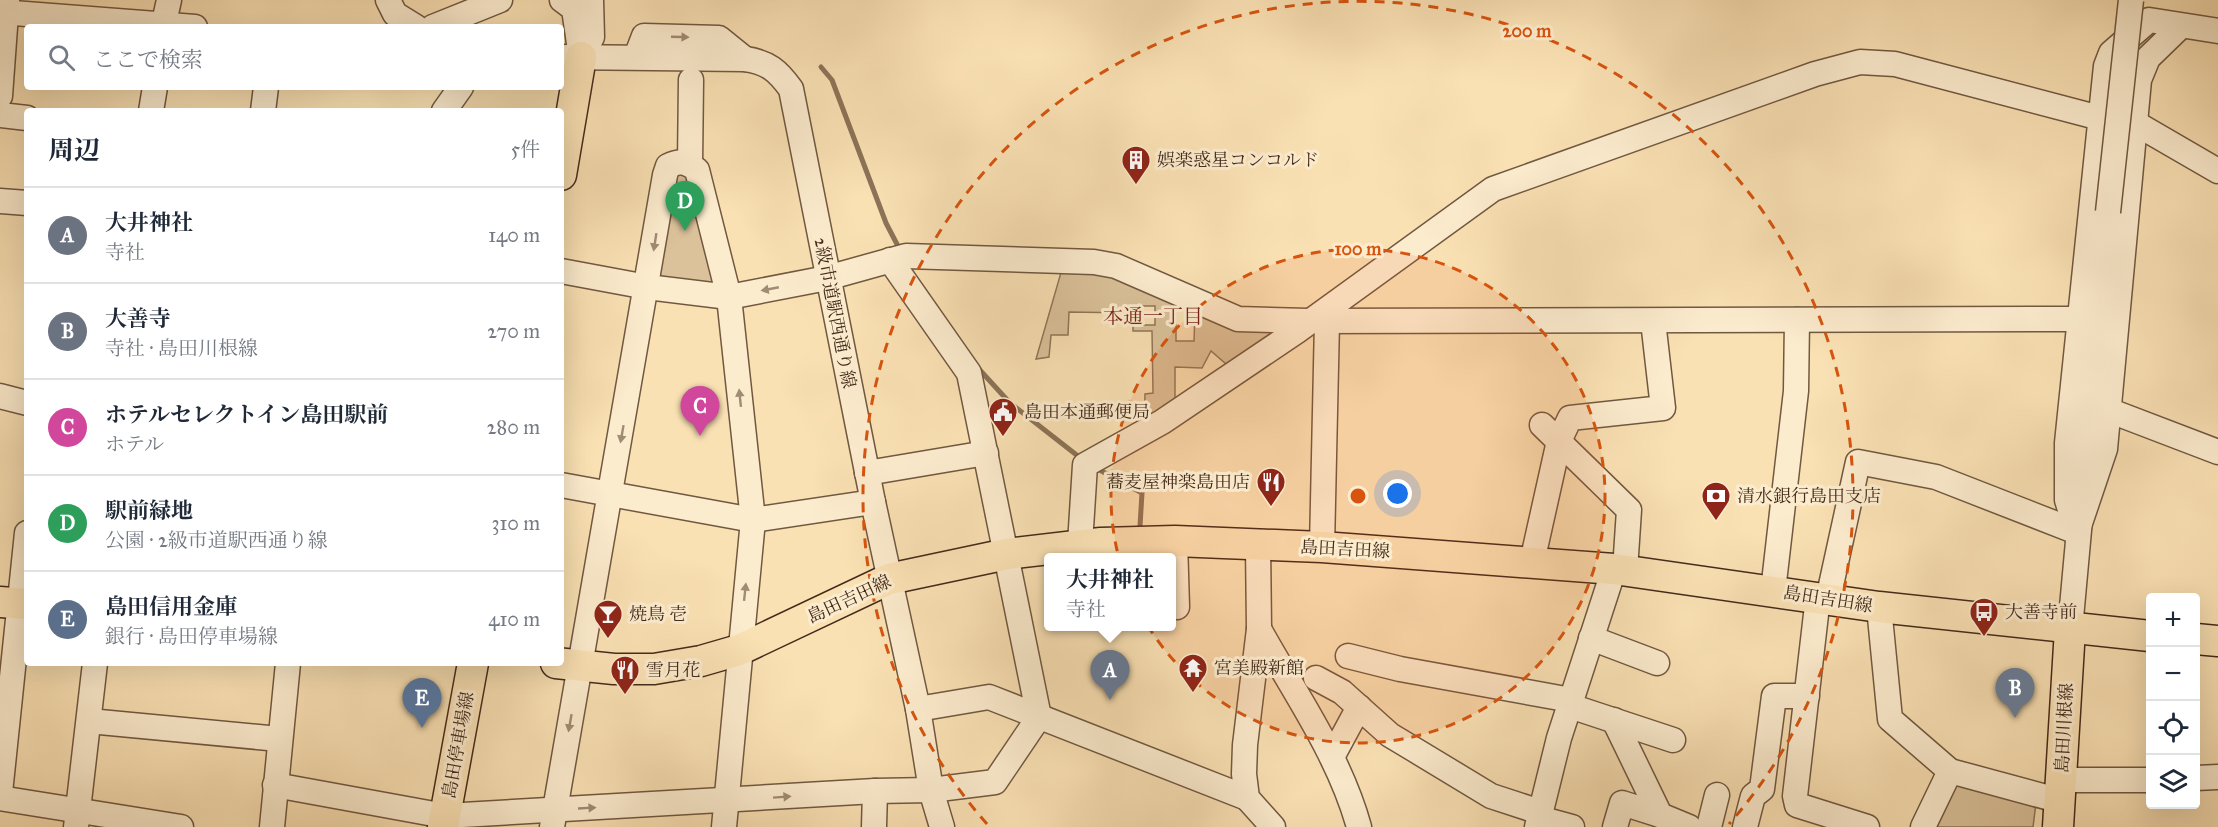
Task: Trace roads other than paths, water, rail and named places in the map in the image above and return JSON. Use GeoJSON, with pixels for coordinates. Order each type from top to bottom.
{"type":"FeatureCollection","features":[{"type":"Feature","properties":{"kind":"main road"},"geometry":{"type":"LineString","coordinates":[[564,140],[571,57]]}},
{"type":"Feature","properties":{"kind":"main road","name":"島田吉田線"},"geometry":{"type":"LineString","coordinates":[[568,664],[654,669],[701,662],[739,650],[889,579],[1007,554],[1080,544],[1175,542],[1322,547],[1619,569],[1879,607],[2146,636]]}},
{"type":"Feature","properties":{"kind":"main road","name":"島田川根線"},"geometry":{"type":"LineString","coordinates":[[2060,803],[2070,629]]}},
{"type":"Feature","properties":{"kind":"main road"},"geometry":{"type":"LineString","coordinates":[[2200,639],[2218,641]]}},
{"type":"Feature","properties":{"kind":"main road","name":"島田停車場線"},"geometry":{"type":"LineString","coordinates":[[444,821],[472,666]]}},
{"type":"Feature","properties":{"kind":"street"},"geometry":{"type":"LineString","coordinates":[[169,0],[174,24]]}},
{"type":"Feature","properties":{"kind":"street"},"geometry":{"type":"LineString","coordinates":[[175,24],[181,0]]}},
{"type":"Feature","properties":{"kind":"street"},"geometry":{"type":"LineString","coordinates":[[388,0],[395,14],[411,24]]}},
{"type":"Feature","properties":{"kind":"street"},"geometry":{"type":"LineString","coordinates":[[440,24],[500,0]]}},
{"type":"Feature","properties":{"kind":"street"},"geometry":{"type":"LineString","coordinates":[[562,0],[574,9],[571,57]]}},
{"type":"Feature","properties":{"kind":"street"},"geometry":{"type":"LineString","coordinates":[[571,57],[592,37],[591,0]]}},
{"type":"Feature","properties":{"kind":"street"},"geometry":{"type":"LineString","coordinates":[[2070,629],[2077,532],[2108,212],[2131,0]]}},
{"type":"Feature","properties":{"kind":"street"},"geometry":{"type":"LineString","coordinates":[[0,96],[4,8],[155,24]]}},
{"type":"Feature","properties":{"kind":"street"},"geometry":{"type":"LineString","coordinates":[[2077,532],[2067,500],[2067,444],[2078,319],[2106,66],[2111,53],[2149,20],[2218,31]]}},
{"type":"Feature","properties":{"kind":"street"},"geometry":{"type":"LineString","coordinates":[[2077,532],[2105,451],[2139,80],[2148,58],[2181,26]]}},
{"type":"Feature","properties":{"kind":"street","name":"2級市道駅西通り線"},"geometry":{"type":"LineString","coordinates":[[571,57],[753,60],[779,72],[791,89],[827,278],[918,709],[931,790],[942,827]]}},
{"type":"Feature","properties":{"kind":"street"},"geometry":{"type":"LineString","coordinates":[[1080,544],[1088,463],[1162,422],[1317,321],[1493,189],[1815,74],[1860,62],[1895,64],[2100,118],[2135,123],[2218,171]]}},
{"type":"Feature","properties":{"kind":"street"},"geometry":{"type":"LineString","coordinates":[[684,163],[685,80]]}},
{"type":"Feature","properties":{"kind":"street"},"geometry":{"type":"LineString","coordinates":[[152,108],[154,90]]}},
{"type":"Feature","properties":{"kind":"street"},"geometry":{"type":"LineString","coordinates":[[263,108],[266,90]]}},
{"type":"Feature","properties":{"kind":"street"},"geometry":{"type":"LineString","coordinates":[[0,115],[24,118]]}},
{"type":"Feature","properties":{"kind":"street"},"geometry":{"type":"LineString","coordinates":[[553,818],[568,664],[611,494],[665,175],[668,166],[684,163],[697,170],[703,186],[729,297],[753,519],[723,827]]}},
{"type":"Feature","properties":{"kind":"street"},"geometry":{"type":"LineString","coordinates":[[0,201],[24,203]]}},
{"type":"Feature","properties":{"kind":"street"},"geometry":{"type":"LineString","coordinates":[[564,272],[647,287],[729,297],[827,278],[906,256],[1094,262],[1116,266],[1238,319],[1653,321],[2078,319]]}},
{"type":"Feature","properties":{"kind":"street"},"geometry":{"type":"LineString","coordinates":[[275,785],[444,821],[553,818],[726,801],[875,791],[931,790],[995,782],[1039,717],[1007,554],[969,373],[890,260]]}},
{"type":"Feature","properties":{"kind":"street"},"geometry":{"type":"LineString","coordinates":[[1773,591],[1796,391],[1797,320]]}},
{"type":"Feature","properties":{"kind":"street"},"geometry":{"type":"LineString","coordinates":[[1317,321],[1322,547]]}},
{"type":"Feature","properties":{"kind":"street"},"geometry":{"type":"LineString","coordinates":[[1532,562],[1551,433],[1570,418],[1663,408],[1653,321]]}},
{"type":"Feature","properties":{"kind":"street"},"geometry":{"type":"LineString","coordinates":[[0,396],[24,403]]}},
{"type":"Feature","properties":{"kind":"street"},"geometry":{"type":"LineString","coordinates":[[2108,410],[2218,452]]}},
{"type":"Feature","properties":{"kind":"street"},"geometry":{"type":"LineString","coordinates":[[1539,819],[1570,703],[1619,569],[1629,510],[1551,433]]}},
{"type":"Feature","properties":{"kind":"street"},"geometry":{"type":"LineString","coordinates":[[867,473],[986,453]]}},
{"type":"Feature","properties":{"kind":"street"},"geometry":{"type":"LineString","coordinates":[[1867,827],[1797,805],[1795,796],[1807,696],[1823,598],[1858,462],[1936,477],[2077,532]]}},
{"type":"Feature","properties":{"kind":"street"},"geometry":{"type":"LineString","coordinates":[[564,485],[753,519],[873,502]]}},
{"type":"Feature","properties":{"kind":"street"},"geometry":{"type":"LineString","coordinates":[[1175,542],[1175,553]]}},
{"type":"Feature","properties":{"kind":"street"},"geometry":{"type":"LineString","coordinates":[[1247,798],[1245,745],[1259,629],[1258,545]]}},
{"type":"Feature","properties":{"kind":"street"},"geometry":{"type":"LineString","coordinates":[[24,550],[15,603],[2,797],[77,818],[181,827]]}},
{"type":"Feature","properties":{"kind":"street"},"geometry":{"type":"LineString","coordinates":[[1176,574],[1177,607]]}},
{"type":"Feature","properties":{"kind":"street"},"geometry":{"type":"LineString","coordinates":[[1879,607],[1890,718],[1950,771],[2060,803],[2146,781]]}},
{"type":"Feature","properties":{"kind":"street"},"geometry":{"type":"LineString","coordinates":[[1259,629],[1332,757],[1350,796],[1359,827]]}},
{"type":"Feature","properties":{"kind":"street"},"geometry":{"type":"LineString","coordinates":[[1592,638],[1657,663]]}},
{"type":"Feature","properties":{"kind":"street"},"geometry":{"type":"LineString","coordinates":[[1348,656],[1400,669],[1570,703],[1673,740]]}},
{"type":"Feature","properties":{"kind":"street"},"geometry":{"type":"LineString","coordinates":[[77,818],[96,666]]}},
{"type":"Feature","properties":{"kind":"street"},"geometry":{"type":"LineString","coordinates":[[272,827],[288,666]]}},
{"type":"Feature","properties":{"kind":"street"},"geometry":{"type":"LineString","coordinates":[[1316,678],[1342,692],[1390,735],[1491,796],[1539,819],[1572,827]]}},
{"type":"Feature","properties":{"kind":"street"},"geometry":{"type":"LineString","coordinates":[[1745,827],[1753,796],[1762,789],[1774,696],[1807,696]]}},
{"type":"Feature","properties":{"kind":"street"},"geometry":{"type":"LineString","coordinates":[[918,709],[989,697],[1039,717],[1168,776],[1247,798],[1273,827]]}},
{"type":"Feature","properties":{"kind":"street"},"geometry":{"type":"LineString","coordinates":[[1332,757],[1359,707]]}},
{"type":"Feature","properties":{"kind":"street"},"geometry":{"type":"LineString","coordinates":[[1614,720],[1660,815]]}},
{"type":"Feature","properties":{"kind":"street"},"geometry":{"type":"LineString","coordinates":[[89,721],[279,739]]}},
{"type":"Feature","properties":{"kind":"street"},"geometry":{"type":"LineString","coordinates":[[1923,827],[1950,771]]}},
{"type":"Feature","properties":{"kind":"street"},"geometry":{"type":"LineString","coordinates":[[2200,778],[2218,777]]}},
{"type":"Feature","properties":{"kind":"street"},"geometry":{"type":"LineString","coordinates":[[874,827],[875,791]]}},
{"type":"Feature","properties":{"kind":"street"},"geometry":{"type":"LineString","coordinates":[[1709,827],[1717,795]]}},
{"type":"Feature","properties":{"kind":"street"},"geometry":{"type":"LineString","coordinates":[[1615,827],[1622,803],[1689,827]]}},
{"type":"Feature","properties":{"kind":"waterway"},"geometry":{"type":"LineString","coordinates":[[821,67],[832,80],[886,223],[900,250]]}},
{"type":"Feature","properties":{"kind":"waterway"},"geometry":{"type":"LineString","coordinates":[[978,368],[1010,403],[1083,460]]}},
{"type":"Feature","properties":{"kind":"waterway"},"geometry":{"type":"LineString","coordinates":[[1096,468],[1142,493],[1140,526]]}},
{"type":"Feature","properties":{"kind":"place","name":"娯楽惑星コンコルド"},"geometry":{"type":"Point","coordinates":[1136,186]}},
{"type":"Feature","properties":{"kind":"place","name":"駅前緑地"},"geometry":{"type":"Point","coordinates":[685,231]}},
{"type":"Feature","properties":{"kind":"place","name":"ホテルセレクトイン島田駅前"},"geometry":{"type":"Point","coordinates":[700,436]}},
{"type":"Feature","properties":{"kind":"place","name":"島田本通郵便局"},"geometry":{"type":"Point","coordinates":[1003,438]}},
{"type":"Feature","properties":{"kind":"place","name":"蕎麦屋神楽島田店"},"geometry":{"type":"Point","coordinates":[1271,508]}},
{"type":"Feature","properties":{"kind":"place","name":"清水銀行島田支店"},"geometry":{"type":"Point","coordinates":[1716,522]}},
{"type":"Feature","properties":{"kind":"place","name":"大善寺前"},"geometry":{"type":"Point","coordinates":[1984,638]}},
{"type":"Feature","properties":{"kind":"place","name":"焼鳥 壱"},"geometry":{"type":"Point","coordinates":[608,640]}},
{"type":"Feature","properties":{"kind":"place","name":"宮美殿新館"},"geometry":{"type":"Point","coordinates":[1193,694]}},
{"type":"Feature","properties":{"kind":"place","name":"雪月花"},"geometry":{"type":"Point","coordinates":[625,696]}},
{"type":"Feature","properties":{"kind":"place","name":"大井神社"},"geometry":{"type":"Point","coordinates":[1110,700]}},
{"type":"Feature","properties":{"kind":"place","name":"大善寺"},"geometry":{"type":"Point","coordinates":[2015,718]}},
{"type":"Feature","properties":{"kind":"place","name":"島田信用金庫"},"geometry":{"type":"Point","coordinates":[422,728]}},
{"type":"Feature","properties":{"kind":"district","name":"本通一丁目"},"geometry":{"type":"Point","coordinates":[1153,316]}}]}
